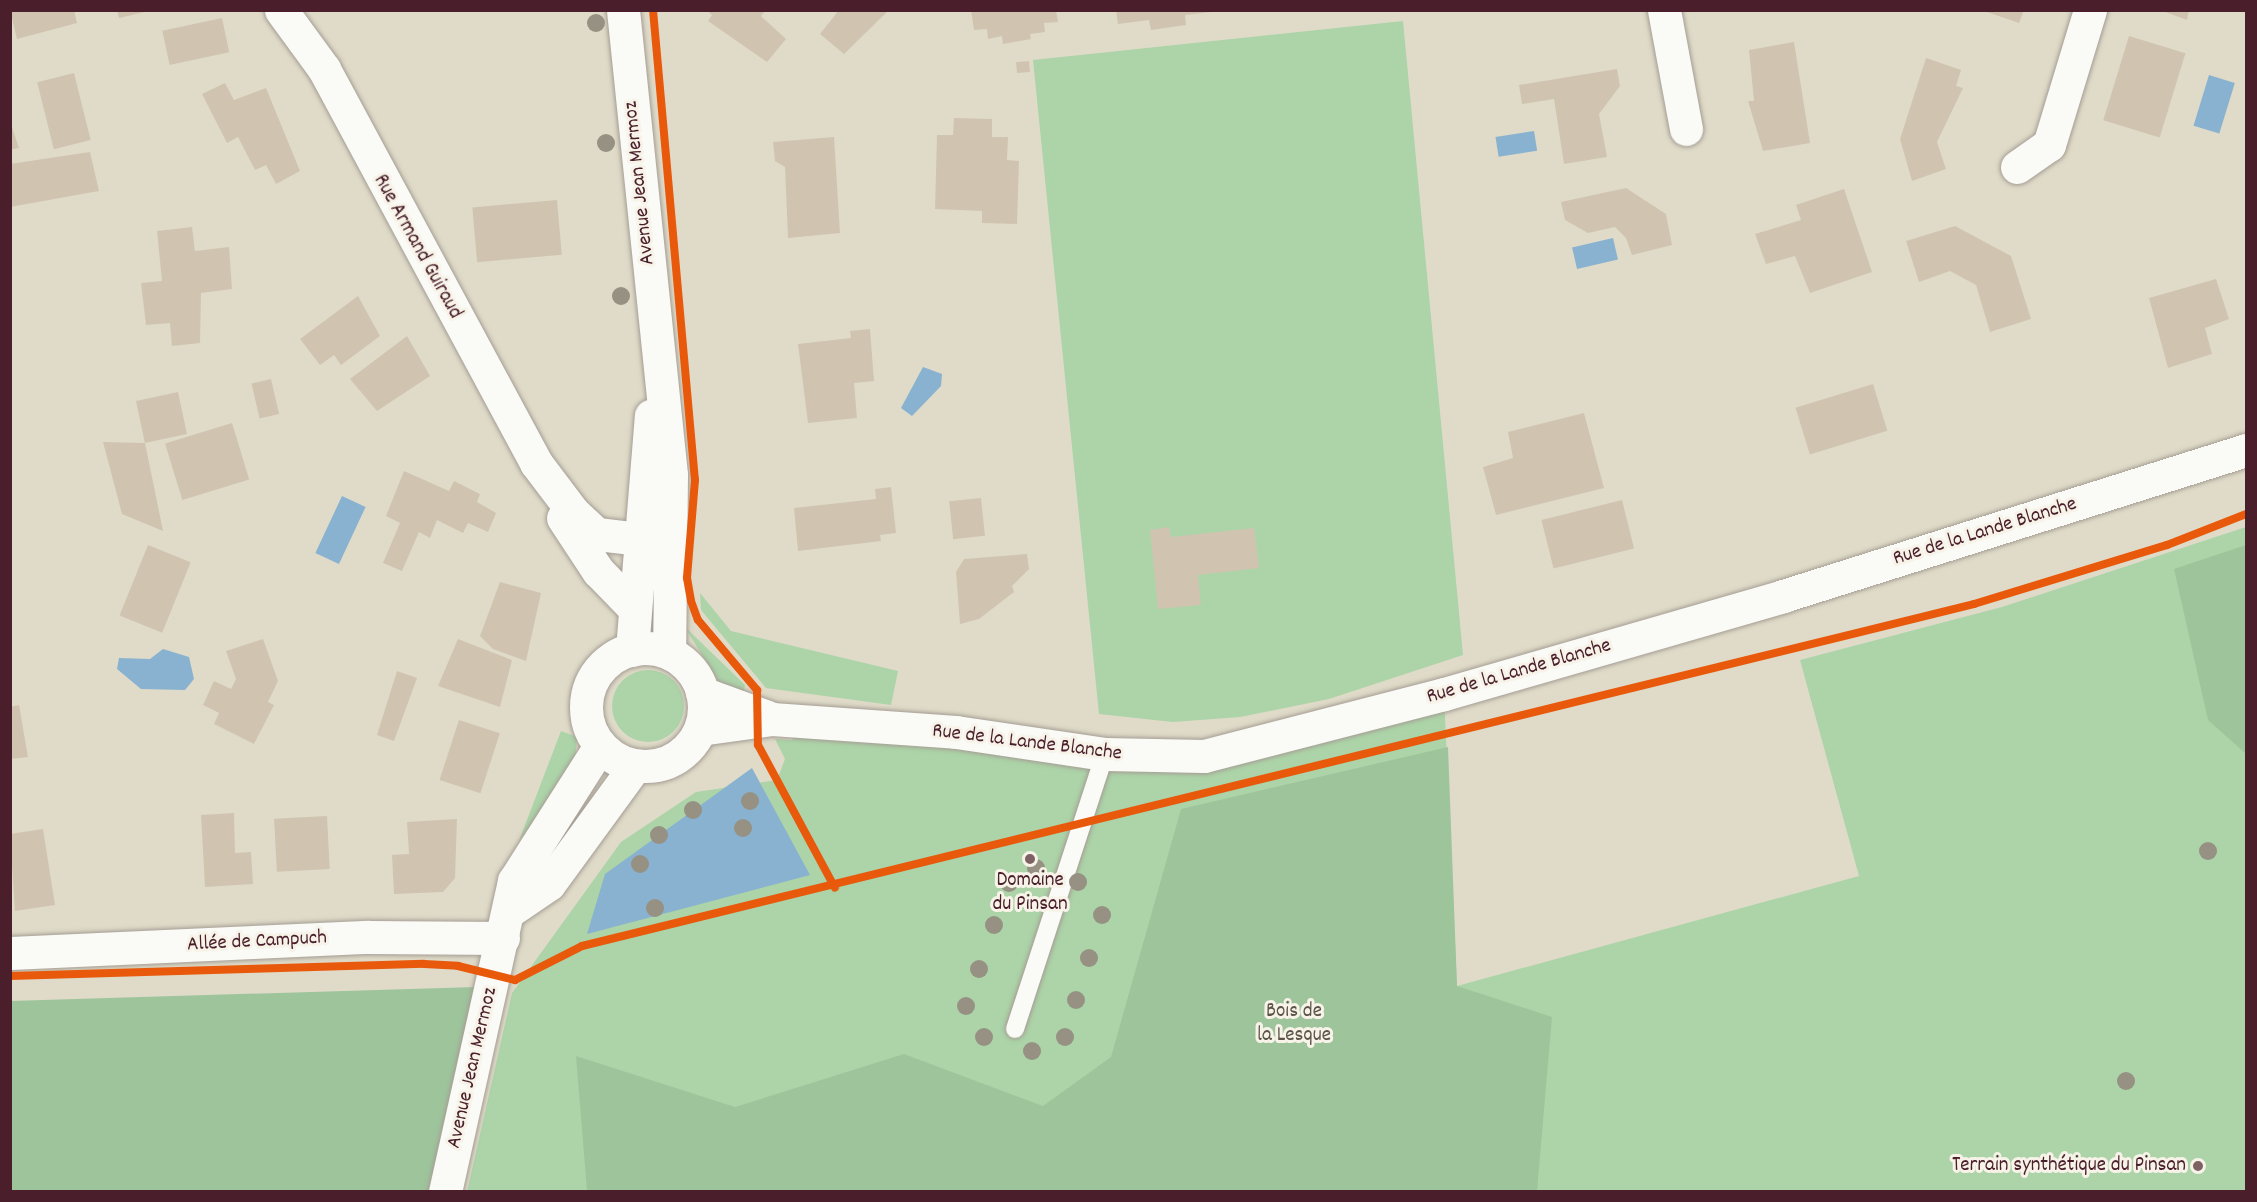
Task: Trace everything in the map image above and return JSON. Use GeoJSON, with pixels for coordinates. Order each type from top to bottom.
{"type":"FeatureCollection","features":[{"type":"Feature","properties":{"kind":"street","name":"Rue Armand Guiraud"},"geometry":{"type":"LineString","coordinates":[[280,10],[324,69],[553,485],[597,534],[639,538]]}},
{"type":"Feature","properties":{"kind":"street","name":"Avenue Jean Mermoz"},"geometry":{"type":"LineString","coordinates":[[623,10],[670,475],[669,653]]}},
{"type":"Feature","properties":{"kind":"street"},"geometry":{"type":"LineString","coordinates":[[1664,10],[1686,129]]}},
{"type":"Feature","properties":{"kind":"street"},"geometry":{"type":"LineString","coordinates":[[2017,167],[2049,145],[2090,10]]}},
{"type":"Feature","properties":{"kind":"street","name":"Avenue Jean Mermoz"},"geometry":{"type":"LineString","coordinates":[[632,650],[639,538],[658,355]]}},
{"type":"Feature","properties":{"kind":"street","name":"Rue de la Lande Blanche"},"geometry":{"type":"LineString","coordinates":[[700,729],[772,719],[956,732],[1105,754],[1203,756],[1444,694],[1783,596],[2247,450]]}},
{"type":"Feature","properties":{"kind":"street","name":"Rue Armand Guiraud"},"geometry":{"type":"LineString","coordinates":[[553,485],[560,513],[598,572],[635,609]]}},
{"type":"Feature","properties":{"kind":"street"},"geometry":{"type":"LineString","coordinates":[[632,650],[669,653],[693,671],[702,693],[700,729],[674,759],[635,766],[600,746],[590,729],[587,693],[606,662],[632,650]]}},
{"type":"Feature","properties":{"kind":"street","name":"Rue de la Lande Blanche"},"geometry":{"type":"LineString","coordinates":[[702,693],[772,719]]}},
{"type":"Feature","properties":{"kind":"street","name":"Avenue Jean Mermoz"},"geometry":{"type":"LineString","coordinates":[[445,1191],[507,924],[514,881],[600,746]]}},
{"type":"Feature","properties":{"kind":"street"},"geometry":{"type":"LineString","coordinates":[[507,924],[549,884],[635,766]]}},
{"type":"Feature","properties":{"kind":"street","name":"Allée de Campuch"},"geometry":{"type":"LineString","coordinates":[[10,953],[369,937],[507,924]]}},
{"type":"Feature","properties":{"kind":"lane"},"geometry":{"type":"LineString","coordinates":[[1016,1029],[1105,754]]}},
{"type":"Feature","properties":{"kind":"green space"},"geometry":{"type":"Polygon","coordinates":[[[1403,21],[1463,655],[1329,699],[1240,717],[1173,722],[1099,714],[1033,60],[1403,21]]]}},
{"type":"Feature","properties":{"kind":"green space","name":"Domaine du Pinsan"},"geometry":{"type":"Polygon","coordinates":[[[2246,527],[2246,1191],[467,1192],[512,993],[621,842],[696,792],[777,780],[785,759],[775,739],[792,740],[802,716],[1203,756],[1444,694],[1457,986],[1859,876],[1800,660],[2002,607],[2246,527]]]}},
{"type":"Feature","properties":{"kind":"green space"},"geometry":{"type":"Polygon","coordinates":[[[2246,545],[2246,754],[2208,720],[2174,569],[2246,545]]]}},
{"type":"Feature","properties":{"kind":"green space"},"geometry":{"type":"Polygon","coordinates":[[[700,593],[731,631],[898,671],[891,705],[766,688],[701,610],[700,593]]]}},
{"type":"Feature","properties":{"kind":"green space"},"geometry":{"type":"Polygon","coordinates":[[[684,626],[745,685],[743,695],[719,682],[684,626]]]}},
{"type":"Feature","properties":{"kind":"green space"},"geometry":{"type":"Polygon","coordinates":[[[648,670],[668,676],[678,686],[684,706],[678,726],[668,736],[648,742],[628,736],[618,726],[612,706],[618,686],[628,676],[648,670]]]}},
{"type":"Feature","properties":{"kind":"green space"},"geometry":{"type":"Polygon","coordinates":[[[561,731],[577,737],[574,771],[519,841],[561,731]]]}},
{"type":"Feature","properties":{"kind":"green space","name":"Bois de la Lesque"},"geometry":{"type":"Polygon","coordinates":[[[1448,747],[1457,986],[1552,1017],[1537,1191],[587,1191],[576,1056],[735,1107],[904,1054],[1043,1106],[1111,1057],[1181,809],[1448,747]]]}},
{"type":"Feature","properties":{"kind":"green space"},"geometry":{"type":"Polygon","coordinates":[[[476,987],[428,1192],[11,1191],[10,1001],[476,987]]]}},
{"type":"Feature","properties":{"kind":"water"},"geometry":{"type":"Polygon","coordinates":[[[2209,75],[2235,83],[2219,134],[2194,126],[2209,75]]]}},
{"type":"Feature","properties":{"kind":"water"},"geometry":{"type":"Polygon","coordinates":[[[1534,131],[1537,151],[1499,157],[1495,137],[1534,131]]]}},
{"type":"Feature","properties":{"kind":"water"},"geometry":{"type":"Polygon","coordinates":[[[1613,238],[1618,259],[1577,269],[1572,247],[1613,238]]]}},
{"type":"Feature","properties":{"kind":"water"},"geometry":{"type":"Polygon","coordinates":[[[923,367],[942,374],[941,386],[912,416],[901,408],[923,367]]]}},
{"type":"Feature","properties":{"kind":"water"},"geometry":{"type":"Polygon","coordinates":[[[342,496],[366,507],[339,564],[315,553],[342,496]]]}},
{"type":"Feature","properties":{"kind":"water"},"geometry":{"type":"Polygon","coordinates":[[[163,649],[189,657],[194,679],[185,690],[141,689],[117,669],[119,658],[150,659],[163,649]]]}},
{"type":"Feature","properties":{"kind":"water"},"geometry":{"type":"Polygon","coordinates":[[[752,768],[810,875],[587,934],[605,874],[752,768]]]}},
{"type":"Feature","properties":{"kind":"building"},"geometry":{"type":"Polygon","coordinates":[[[10,10],[74,10],[77,23],[17,39],[10,10]]]}},
{"type":"Feature","properties":{"kind":"building"},"geometry":{"type":"Polygon","coordinates":[[[117,10],[149,10],[149,11],[119,18],[117,10]]]}},
{"type":"Feature","properties":{"kind":"building"},"geometry":{"type":"Polygon","coordinates":[[[706,10],[766,10],[761,16],[786,39],[767,62],[708,21],[712,15],[706,10]]]}},
{"type":"Feature","properties":{"kind":"building"},"geometry":{"type":"Polygon","coordinates":[[[839,10],[889,10],[844,54],[820,34],[839,10]]]}},
{"type":"Feature","properties":{"kind":"building"},"geometry":{"type":"Polygon","coordinates":[[[971,10],[1056,10],[1058,22],[1044,23],[1045,32],[1030,34],[1031,39],[1003,44],[1002,36],[988,39],[987,29],[974,30],[971,10]]]}},
{"type":"Feature","properties":{"kind":"building"},"geometry":{"type":"Polygon","coordinates":[[[1116,10],[1211,10],[1211,12],[1185,15],[1186,25],[1151,30],[1149,20],[1118,24],[1116,10]]]}},
{"type":"Feature","properties":{"kind":"building"},"geometry":{"type":"Polygon","coordinates":[[[1981,10],[2024,10],[2019,23],[1981,10]]]}},
{"type":"Feature","properties":{"kind":"building"},"geometry":{"type":"Polygon","coordinates":[[[2160,10],[2189,10],[2187,20],[2160,10]]]}},
{"type":"Feature","properties":{"kind":"building"},"geometry":{"type":"Polygon","coordinates":[[[222,18],[229,52],[170,65],[162,31],[222,18]]]}},
{"type":"Feature","properties":{"kind":"building"},"geometry":{"type":"Polygon","coordinates":[[[2129,36],[2185,53],[2160,137],[2103,120],[2129,36]]]}},
{"type":"Feature","properties":{"kind":"building"},"geometry":{"type":"Polygon","coordinates":[[[1794,42],[1810,143],[1763,151],[1748,101],[1754,101],[1749,50],[1794,42]]]}},
{"type":"Feature","properties":{"kind":"building"},"geometry":{"type":"Polygon","coordinates":[[[1926,58],[1961,70],[1956,86],[1963,88],[1937,142],[1946,169],[1912,181],[1900,139],[1926,58]]]}},
{"type":"Feature","properties":{"kind":"building"},"geometry":{"type":"Polygon","coordinates":[[[1029,61],[1030,72],[1017,73],[1016,62],[1029,61]]]}},
{"type":"Feature","properties":{"kind":"building"},"geometry":{"type":"Polygon","coordinates":[[[1617,69],[1620,86],[1599,114],[1607,157],[1564,164],[1554,99],[1522,104],[1519,85],[1617,69]]]}},
{"type":"Feature","properties":{"kind":"building"},"geometry":{"type":"Polygon","coordinates":[[[74,73],[91,140],[54,149],[37,82],[74,73]]]}},
{"type":"Feature","properties":{"kind":"building"},"geometry":{"type":"Polygon","coordinates":[[[225,83],[234,100],[266,88],[300,171],[276,184],[266,165],[255,170],[238,137],[227,143],[202,94],[225,83]]]}},
{"type":"Feature","properties":{"kind":"building"},"geometry":{"type":"Polygon","coordinates":[[[954,118],[992,119],[992,137],[1008,137],[1007,160],[1019,161],[1017,224],[982,223],[982,211],[935,209],[937,135],[953,135],[954,118]]]}},
{"type":"Feature","properties":{"kind":"building"},"geometry":{"type":"Polygon","coordinates":[[[10,121],[19,148],[10,150],[10,121]]]}},
{"type":"Feature","properties":{"kind":"building"},"geometry":{"type":"Polygon","coordinates":[[[834,137],[840,233],[788,238],[785,167],[775,161],[773,142],[834,137]]]}},
{"type":"Feature","properties":{"kind":"building"},"geometry":{"type":"Polygon","coordinates":[[[90,152],[99,191],[10,207],[10,164],[90,152]]]}},
{"type":"Feature","properties":{"kind":"building"},"geometry":{"type":"Polygon","coordinates":[[[1626,188],[1666,214],[1672,245],[1632,255],[1626,238],[1615,227],[1588,233],[1565,220],[1561,202],[1626,188]]]}},
{"type":"Feature","properties":{"kind":"building"},"geometry":{"type":"Polygon","coordinates":[[[1844,189],[1872,272],[1810,293],[1795,256],[1766,264],[1755,234],[1801,220],[1796,205],[1844,189]]]}},
{"type":"Feature","properties":{"kind":"building"},"geometry":{"type":"Polygon","coordinates":[[[557,200],[562,255],[477,262],[472,207],[557,200]]]}},
{"type":"Feature","properties":{"kind":"building"},"geometry":{"type":"Polygon","coordinates":[[[1955,226],[2011,256],[2031,319],[1990,332],[1976,285],[1950,271],[1919,282],[1906,241],[1955,226]]]}},
{"type":"Feature","properties":{"kind":"building"},"geometry":{"type":"Polygon","coordinates":[[[192,227],[195,251],[229,247],[232,289],[201,293],[200,343],[172,346],[170,323],[146,325],[141,283],[162,281],[157,231],[192,227]]]}},
{"type":"Feature","properties":{"kind":"building"},"geometry":{"type":"Polygon","coordinates":[[[2216,279],[2229,319],[2205,328],[2212,354],[2168,368],[2149,298],[2216,279]]]}},
{"type":"Feature","properties":{"kind":"building"},"geometry":{"type":"Polygon","coordinates":[[[358,296],[380,336],[341,365],[334,355],[320,365],[300,339],[358,296]]]}},
{"type":"Feature","properties":{"kind":"building"},"geometry":{"type":"Polygon","coordinates":[[[870,329],[874,381],[854,383],[857,418],[808,423],[798,344],[851,338],[850,331],[870,329]]]}},
{"type":"Feature","properties":{"kind":"building"},"geometry":{"type":"Polygon","coordinates":[[[407,336],[430,376],[377,411],[350,379],[407,336]]]}},
{"type":"Feature","properties":{"kind":"building"},"geometry":{"type":"Polygon","coordinates":[[[271,379],[279,414],[260,419],[252,383],[271,379]]]}},
{"type":"Feature","properties":{"kind":"building"},"geometry":{"type":"Polygon","coordinates":[[[1873,384],[1887,431],[1810,455],[1796,408],[1873,384]]]}},
{"type":"Feature","properties":{"kind":"building"},"geometry":{"type":"Polygon","coordinates":[[[178,392],[187,434],[145,443],[136,401],[178,392]]]}},
{"type":"Feature","properties":{"kind":"building"},"geometry":{"type":"Polygon","coordinates":[[[1584,413],[1604,488],[1496,515],[1483,467],[1513,458],[1508,432],[1584,413]]]}},
{"type":"Feature","properties":{"kind":"building"},"geometry":{"type":"Polygon","coordinates":[[[232,423],[249,479],[182,500],[165,443],[232,423]]]}},
{"type":"Feature","properties":{"kind":"building"},"geometry":{"type":"Polygon","coordinates":[[[103,442],[145,443],[163,531],[122,514],[103,442]]]}},
{"type":"Feature","properties":{"kind":"building"},"geometry":{"type":"Polygon","coordinates":[[[404,471],[449,491],[454,481],[480,494],[477,502],[496,513],[488,532],[468,523],[463,533],[437,520],[430,538],[419,532],[402,571],[383,563],[400,523],[386,516],[404,471]]]}},
{"type":"Feature","properties":{"kind":"building"},"geometry":{"type":"Polygon","coordinates":[[[891,487],[896,533],[880,535],[881,541],[798,551],[794,508],[876,499],[875,489],[891,487]]]}},
{"type":"Feature","properties":{"kind":"building"},"geometry":{"type":"Polygon","coordinates":[[[981,498],[985,536],[953,539],[949,501],[981,498]]]}},
{"type":"Feature","properties":{"kind":"building"},"geometry":{"type":"Polygon","coordinates":[[[1622,500],[1634,549],[1554,569],[1541,520],[1622,500]]]}},
{"type":"Feature","properties":{"kind":"building"},"geometry":{"type":"Polygon","coordinates":[[[1169,527],[1171,537],[1254,528],[1259,568],[1198,575],[1201,605],[1158,609],[1150,530],[1169,527]]]}},
{"type":"Feature","properties":{"kind":"building"},"geometry":{"type":"Polygon","coordinates":[[[148,545],[191,562],[162,633],[120,615],[148,545]]]}},
{"type":"Feature","properties":{"kind":"building"},"geometry":{"type":"Polygon","coordinates":[[[1027,554],[1029,569],[1012,586],[1014,592],[979,619],[960,624],[956,572],[964,559],[1027,554]]]}},
{"type":"Feature","properties":{"kind":"building"},"geometry":{"type":"Polygon","coordinates":[[[500,582],[541,593],[526,661],[493,649],[480,636],[500,582]]]}},
{"type":"Feature","properties":{"kind":"building"},"geometry":{"type":"Polygon","coordinates":[[[263,639],[278,681],[268,702],[274,705],[254,744],[214,724],[219,713],[203,705],[214,681],[231,689],[236,679],[226,651],[263,639]]]}},
{"type":"Feature","properties":{"kind":"building"},"geometry":{"type":"Polygon","coordinates":[[[458,639],[512,660],[500,707],[438,686],[458,639]]]}},
{"type":"Feature","properties":{"kind":"building"},"geometry":{"type":"Polygon","coordinates":[[[397,671],[417,678],[394,741],[377,735],[397,671]]]}},
{"type":"Feature","properties":{"kind":"building"},"geometry":{"type":"Polygon","coordinates":[[[19,705],[28,757],[10,759],[10,707],[19,705]]]}},
{"type":"Feature","properties":{"kind":"building"},"geometry":{"type":"Polygon","coordinates":[[[459,720],[500,733],[480,793],[440,780],[459,720]]]}},
{"type":"Feature","properties":{"kind":"building"},"geometry":{"type":"Polygon","coordinates":[[[234,813],[235,853],[251,852],[253,884],[205,887],[201,815],[234,813]]]}},
{"type":"Feature","properties":{"kind":"building"},"geometry":{"type":"Polygon","coordinates":[[[327,816],[330,869],[277,872],[274,819],[327,816]]]}},
{"type":"Feature","properties":{"kind":"building"},"geometry":{"type":"Polygon","coordinates":[[[457,819],[455,878],[443,892],[394,894],[392,855],[409,854],[407,822],[457,819]]]}},
{"type":"Feature","properties":{"kind":"building"},"geometry":{"type":"Polygon","coordinates":[[[43,829],[55,905],[15,911],[10,834],[43,829]]]}},
{"type":"Feature","properties":{"kind":"cycle path"},"geometry":{"type":"LineString","coordinates":[[653,10],[695,480],[687,578],[691,601],[698,620],[757,690],[758,745],[835,888]]}},
{"type":"Feature","properties":{"kind":"cycle path"},"geometry":{"type":"LineString","coordinates":[[10,976],[424,964],[458,966],[515,980],[582,946],[1974,604],[2167,545],[2246,514]]}},
{"type":"Feature","properties":{"kind":"place","name":"Domaine du Pinsan"},"geometry":{"type":"Point","coordinates":[1030,859]}},
{"type":"Feature","properties":{"kind":"place","name":"Terrain synthétique du Pinsan"},"geometry":{"type":"Point","coordinates":[2198,1166]}}]}
